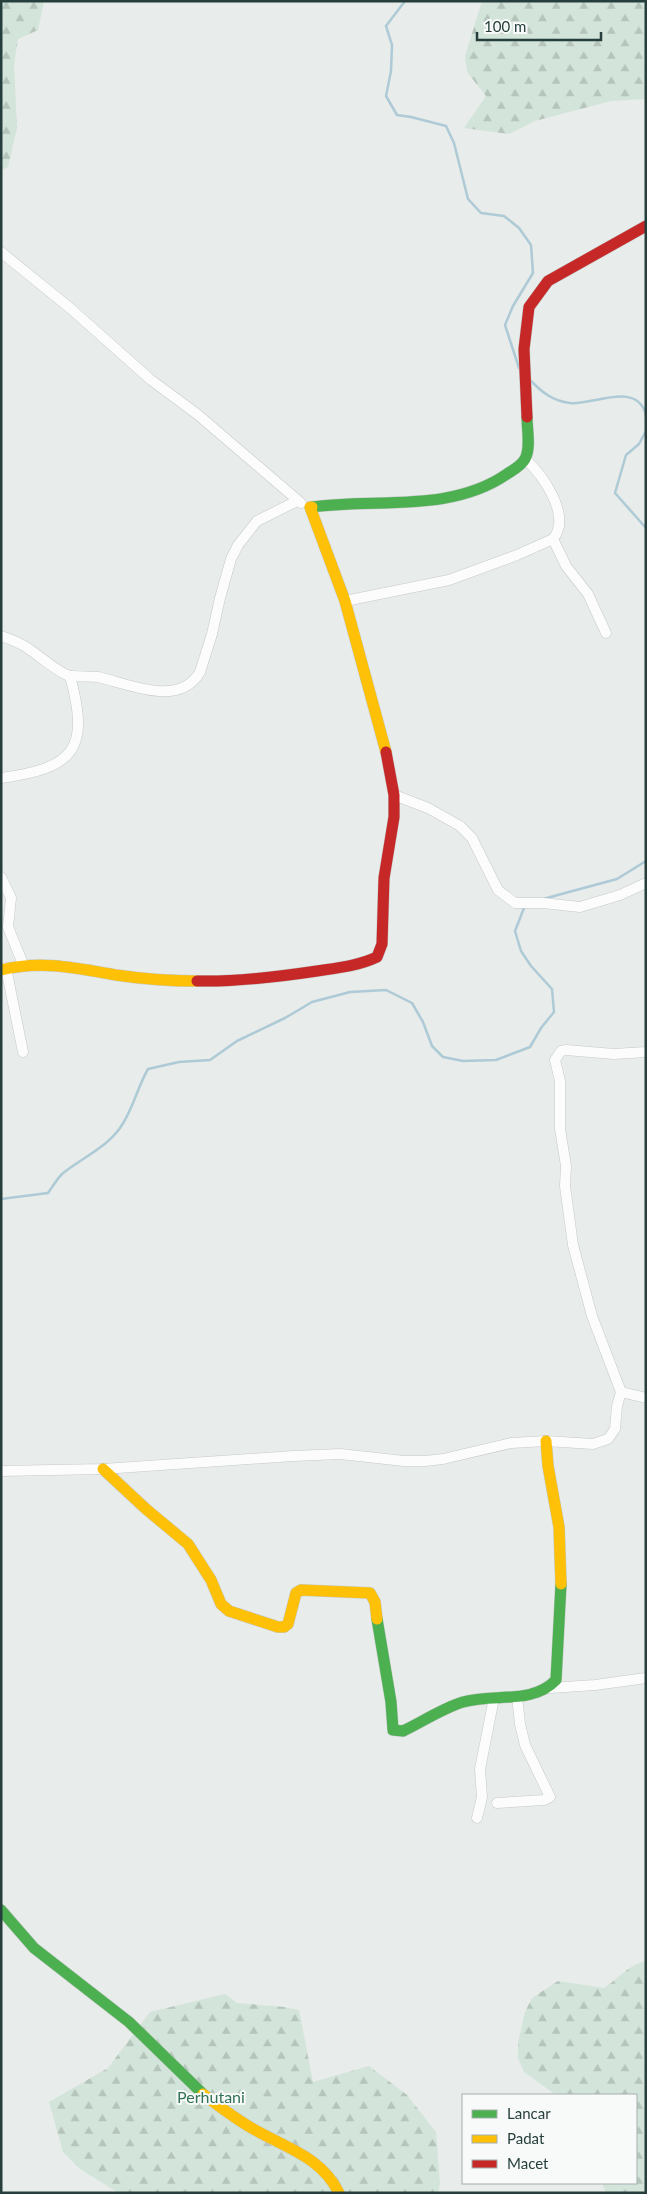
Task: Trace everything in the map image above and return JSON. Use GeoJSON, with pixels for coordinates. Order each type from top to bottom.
{"type":"FeatureCollection","features":[{"type":"Feature","properties":{"kind":"street"},"geometry":{"type":"LineString","coordinates":[[1,252],[70,308],[151,380],[197,414],[297,500],[310,507],[328,503],[428,500],[471,492],[499,481],[525,460],[528,438],[524,349],[530,307],[548,281],[646,226]]}},
{"type":"Feature","properties":{"kind":"street"},"geometry":{"type":"LineString","coordinates":[[345,601],[449,580],[517,555],[552,539],[556,534],[559,523],[555,501],[548,485],[537,470],[525,460]]}},
{"type":"Feature","properties":{"kind":"street"},"geometry":{"type":"LineString","coordinates":[[1,636],[24,646],[54,668],[70,676],[84,674],[163,692],[183,689],[194,682],[200,672],[225,578],[238,545],[257,521],[297,500]]}},
{"type":"Feature","properties":{"kind":"street"},"geometry":{"type":"LineString","coordinates":[[23,1052],[4,969],[23,964],[69,965],[131,977],[222,983],[289,976],[345,967],[370,960],[377,956],[382,944],[384,878],[391,840],[394,795],[383,738],[345,601],[310,507]]}},
{"type":"Feature","properties":{"kind":"street"},"geometry":{"type":"LineString","coordinates":[[552,539],[566,566],[588,594],[606,633]]}},
{"type":"Feature","properties":{"kind":"street"},"geometry":{"type":"LineString","coordinates":[[1,778],[47,769],[68,754],[76,742],[79,724],[70,676]]}},
{"type":"Feature","properties":{"kind":"street"},"geometry":{"type":"LineString","coordinates":[[394,795],[428,808],[460,826],[472,838],[498,890],[515,903],[543,903],[580,907],[620,895],[646,883]]}},
{"type":"Feature","properties":{"kind":"street"},"geometry":{"type":"LineString","coordinates":[[1,877],[11,898],[8,927],[23,964]]}},
{"type":"Feature","properties":{"kind":"street"},"geometry":{"type":"LineString","coordinates":[[1,1471],[103,1469],[330,1454],[404,1461],[434,1460],[511,1443],[546,1441],[593,1444],[608,1439],[616,1429],[617,1406],[621,1392],[592,1316],[573,1245],[565,1186],[566,1166],[560,1129],[560,1081],[555,1060],[561,1052],[566,1050],[614,1054],[646,1052]]}},
{"type":"Feature","properties":{"kind":"street"},"geometry":{"type":"LineString","coordinates":[[621,1392],[646,1398]]}},
{"type":"Feature","properties":{"kind":"street"},"geometry":{"type":"LineString","coordinates":[[546,1441],[546,1458],[557,1511],[560,1541],[556,1680],[550,1688]]}},
{"type":"Feature","properties":{"kind":"street"},"geometry":{"type":"LineString","coordinates":[[103,1469],[146,1509],[188,1544],[211,1580],[219,1601],[229,1611],[278,1627],[284,1627],[288,1624],[296,1593],[300,1590],[370,1593],[375,1602],[394,1730],[403,1731],[462,1702],[517,1696],[550,1688],[595,1685],[646,1678]]}},
{"type":"Feature","properties":{"kind":"street"},"geometry":{"type":"LineString","coordinates":[[497,1803],[544,1800],[550,1797],[525,1745],[520,1724],[517,1696]]}},
{"type":"Feature","properties":{"kind":"street"},"geometry":{"type":"LineString","coordinates":[[477,1818],[482,1797],[480,1769],[494,1698]]}},
{"type":"Feature","properties":{"kind":"street"},"geometry":{"type":"LineString","coordinates":[[1,1910],[34,1948],[129,2022],[198,2090],[255,2130],[310,2159],[332,2179],[339,2193]]}},
{"type":"Feature","properties":{"kind":"green space"},"geometry":{"type":"Polygon","coordinates":[[[1,1],[44,1],[38,30],[18,39],[14,64],[17,128],[8,167],[1,170],[1,1]]]}},
{"type":"Feature","properties":{"kind":"green space"},"geometry":{"type":"Polygon","coordinates":[[[482,1],[646,1],[646,99],[611,101],[535,121],[509,134],[464,128],[486,96],[467,72],[465,56],[482,1]]]}},
{"type":"Feature","properties":{"kind":"green space"},"geometry":{"type":"Polygon","coordinates":[[[646,1961],[646,2193],[606,2193],[602,2184],[637,2184],[637,2094],[555,2094],[524,2072],[518,2058],[518,2043],[525,2012],[532,1998],[558,1981],[604,1988],[640,1963],[646,1961]]]}},
{"type":"Feature","properties":{"kind":"green space","name":"Perhutani"},"geometry":{"type":"Polygon","coordinates":[[[225,1994],[237,2003],[299,2010],[313,2082],[369,2066],[407,2095],[436,2132],[440,2184],[438,2193],[119,2193],[80,2169],[63,2152],[49,2102],[108,2068],[150,2012],[225,1994]]]}},
{"type":"Feature","properties":{"kind":"waterway"},"geometry":{"type":"LineString","coordinates":[[405,1],[386,26],[392,45],[391,71],[386,96],[397,115],[446,126],[454,143],[468,199],[481,213],[504,216],[519,228],[531,245],[533,273],[513,306],[505,325],[519,368]]}},
{"type":"Feature","properties":{"kind":"waterway"},"geometry":{"type":"LineString","coordinates":[[531,381],[549,396],[564,402],[579,403],[613,397],[633,399],[641,405],[646,415]]}},
{"type":"Feature","properties":{"kind":"waterway"},"geometry":{"type":"LineString","coordinates":[[646,431],[639,444],[626,455],[615,493],[646,528]]}},
{"type":"Feature","properties":{"kind":"waterway"},"geometry":{"type":"LineString","coordinates":[[543,899],[617,879],[646,861]]}},
{"type":"Feature","properties":{"kind":"waterway"},"geometry":{"type":"LineString","coordinates":[[1,1199],[48,1193],[62,1174],[108,1142],[124,1121],[148,1069],[179,1062],[210,1060],[237,1041],[285,1018],[312,1002],[350,992],[386,990],[412,1003],[423,1022],[432,1046],[443,1057],[463,1061],[496,1060],[530,1047],[541,1028],[554,1012],[552,989],[531,966],[521,951],[515,931],[526,907]]}},
{"type":"Feature","properties":{"kind":"traffic: fast"},"geometry":{"type":"LineString","coordinates":[[312,507],[438,499],[462,494],[485,486],[514,469],[525,459],[528,444],[527,417]]}},
{"type":"Feature","properties":{"kind":"traffic: fast"},"geometry":{"type":"LineString","coordinates":[[377,1619],[391,1702],[393,1730],[403,1731],[440,1711],[463,1702],[475,1699],[524,1696],[536,1693],[556,1680],[561,1584]]}},
{"type":"Feature","properties":{"kind":"traffic: fast"},"geometry":{"type":"LineString","coordinates":[[1,1910],[34,1948],[129,2022],[203,2094]]}},
{"type":"Feature","properties":{"kind":"traffic: slow"},"geometry":{"type":"LineString","coordinates":[[312,507],[310,507],[345,601],[386,752]]}},
{"type":"Feature","properties":{"kind":"traffic: slow"},"geometry":{"type":"LineString","coordinates":[[1,970],[44,965],[136,978],[197,981]]}},
{"type":"Feature","properties":{"kind":"traffic: slow"},"geometry":{"type":"LineString","coordinates":[[546,1441],[548,1466],[559,1527],[561,1584]]}},
{"type":"Feature","properties":{"kind":"traffic: slow"},"geometry":{"type":"LineString","coordinates":[[103,1469],[146,1509],[188,1544],[211,1580],[221,1604],[229,1611],[278,1627],[284,1627],[288,1624],[296,1593],[301,1590],[370,1593],[375,1602],[377,1619]]}},
{"type":"Feature","properties":{"kind":"traffic: slow"},"geometry":{"type":"LineString","coordinates":[[203,2094],[243,2123],[293,2149],[314,2163],[324,2171],[339,2193]]}},
{"type":"Feature","properties":{"kind":"traffic: jam"},"geometry":{"type":"LineString","coordinates":[[527,417],[524,349],[529,307],[548,281],[646,226]]}},
{"type":"Feature","properties":{"kind":"traffic: jam"},"geometry":{"type":"LineString","coordinates":[[197,981],[242,980],[287,975],[347,966],[377,957],[382,944],[384,878],[394,817],[394,795],[386,752]]}}]}
